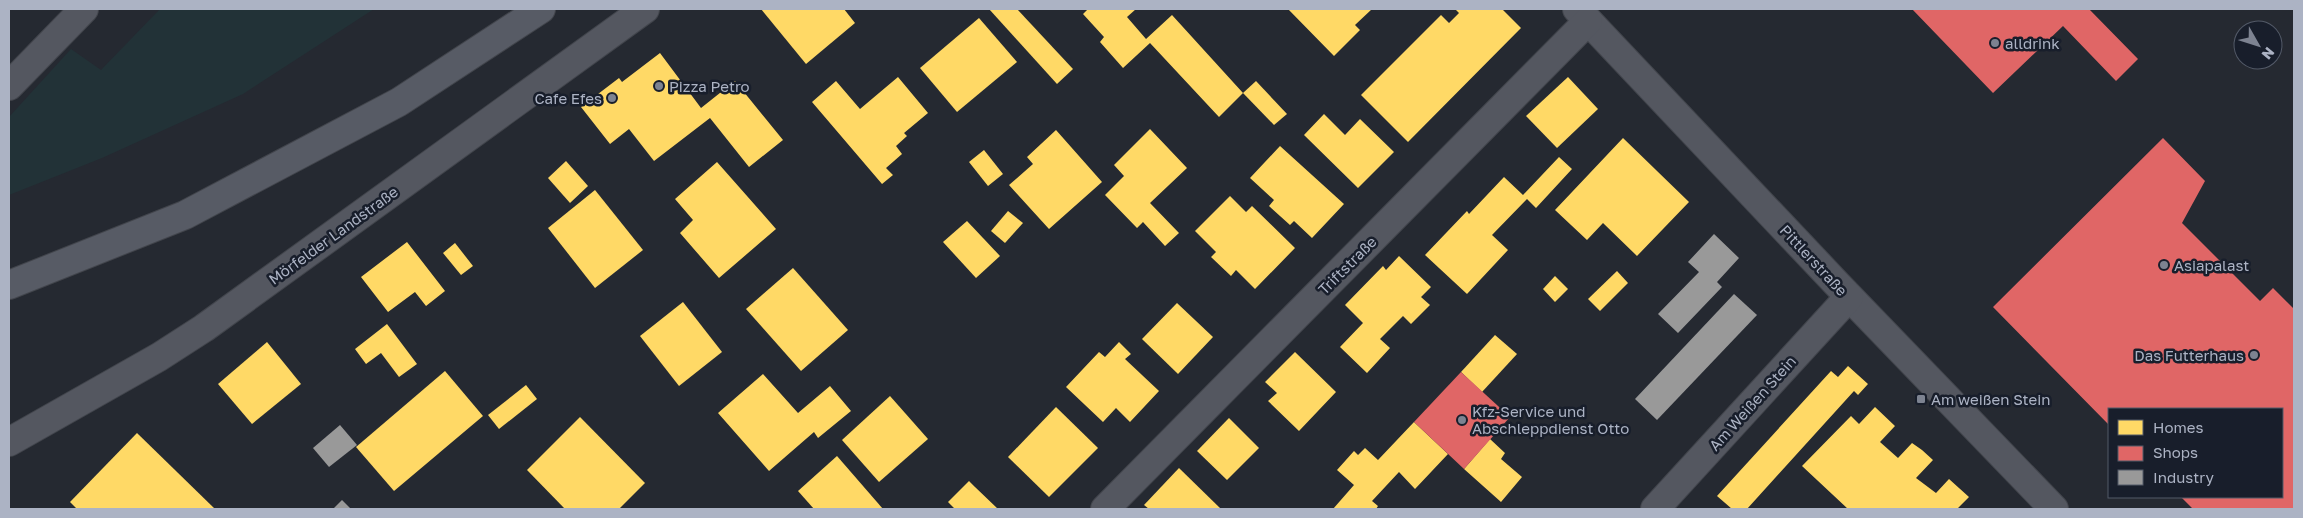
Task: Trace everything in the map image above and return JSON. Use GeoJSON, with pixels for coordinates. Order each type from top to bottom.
{"type":"FeatureCollection","features":[{"type":"Feature","properties":{"kind":"main road"},"geometry":{"type":"LineString","coordinates":[[9,285],[186,215],[399,102],[541,9]]}},
{"type":"Feature","properties":{"kind":"street"},"geometry":{"type":"LineString","coordinates":[[9,86],[84,9]]}},
{"type":"Feature","properties":{"kind":"street","name":"Mörfelder Landstraße"},"geometry":{"type":"LineString","coordinates":[[9,442],[160,357],[204,328],[645,9]]}},
{"type":"Feature","properties":{"kind":"street","name":"Pittlerstraße"},"geometry":{"type":"LineString","coordinates":[[1583,15],[1849,297],[2054,509]]}},
{"type":"Feature","properties":{"kind":"street","name":"Triftstraße"},"geometry":{"type":"LineString","coordinates":[[1106,509],[1583,15]]}},
{"type":"Feature","properties":{"kind":"street","name":"Am Weißen Stein"},"geometry":{"type":"LineString","coordinates":[[1655,509],[1849,297]]}},
{"type":"Feature","properties":{"kind":"shaded area"},"geometry":{"type":"Polygon","coordinates":[[[160,9],[374,9],[243,94],[102,158],[9,195],[9,117],[71,49],[101,70],[160,9]]]}},
{"type":"Feature","properties":{"kind":"building: Homes"},"geometry":{"type":"Polygon","coordinates":[[[761,9],[844,9],[855,23],[806,64],[761,9]]]}},
{"type":"Feature","properties":{"kind":"building: Homes"},"geometry":{"type":"Polygon","coordinates":[[[989,9],[1017,9],[1073,69],[1057,84],[989,9]]]}},
{"type":"Feature","properties":{"kind":"building: Homes"},"geometry":{"type":"Polygon","coordinates":[[[1088,9],[1136,9],[1127,17],[1146,39],[1172,15],[1243,93],[1219,117],[1150,43],[1123,68],[1100,42],[1104,37],[1083,14],[1088,9]]]}},
{"type":"Feature","properties":{"kind":"building: Homes"},"geometry":{"type":"Polygon","coordinates":[[[1288,9],[1372,9],[1355,25],[1360,30],[1334,56],[1288,9]]]}},
{"type":"Feature","properties":{"kind":"building: Homes"},"geometry":{"type":"Polygon","coordinates":[[[1455,9],[1502,9],[1521,28],[1408,142],[1361,95],[1441,15],[1449,23],[1459,13],[1455,9]]]}},
{"type":"Feature","properties":{"kind":"building: Homes"},"geometry":{"type":"Polygon","coordinates":[[[979,18],[1017,62],[957,112],[920,68],[979,18]]]}},
{"type":"Feature","properties":{"kind":"building: Homes"},"geometry":{"type":"Polygon","coordinates":[[[660,53],[701,108],[735,81],[783,140],[749,167],[710,118],[654,161],[629,129],[610,144],[581,107],[619,78],[622,82],[660,53]]]}},
{"type":"Feature","properties":{"kind":"building: Homes"},"geometry":{"type":"Polygon","coordinates":[[[898,77],[928,113],[904,133],[907,136],[896,146],[902,154],[886,168],[893,175],[882,184],[812,102],[836,81],[860,109],[898,77]]]}},
{"type":"Feature","properties":{"kind":"building: Homes"},"geometry":{"type":"Polygon","coordinates":[[[1568,77],[1598,109],[1557,148],[1526,116],[1568,77]]]}},
{"type":"Feature","properties":{"kind":"building: Homes"},"geometry":{"type":"Polygon","coordinates":[[[1256,81],[1287,114],[1274,125],[1243,93],[1256,81]]]}},
{"type":"Feature","properties":{"kind":"building: Homes"},"geometry":{"type":"Polygon","coordinates":[[[1324,114],[1345,135],[1360,119],[1394,152],[1358,188],[1304,135],[1324,114]]]}},
{"type":"Feature","properties":{"kind":"building: Homes"},"geometry":{"type":"Polygon","coordinates":[[[1150,129],[1187,168],[1150,203],[1179,233],[1165,246],[1143,222],[1137,228],[1105,195],[1124,176],[1114,165],[1150,129]]]}},
{"type":"Feature","properties":{"kind":"building: Homes"},"geometry":{"type":"Polygon","coordinates":[[[1056,130],[1102,182],[1049,229],[1009,185],[1033,164],[1027,157],[1056,130]]]}},
{"type":"Feature","properties":{"kind":"building: Homes"},"geometry":{"type":"Polygon","coordinates":[[[1623,138],[1689,202],[1637,256],[1603,223],[1587,240],[1555,210],[1623,138]]]}},
{"type":"Feature","properties":{"kind":"building: Homes"},"geometry":{"type":"Polygon","coordinates":[[[1280,146],[1344,204],[1312,238],[1294,221],[1290,225],[1269,206],[1274,200],[1250,178],[1280,146]]]}},
{"type":"Feature","properties":{"kind":"building: Homes"},"geometry":{"type":"Polygon","coordinates":[[[984,150],[1003,174],[988,186],[969,162],[984,150]]]}},
{"type":"Feature","properties":{"kind":"building: Homes"},"geometry":{"type":"Polygon","coordinates":[[[1559,157],[1572,169],[1536,208],[1527,199],[1492,235],[1508,250],[1467,294],[1425,255],[1467,211],[1469,214],[1504,177],[1523,195],[1559,157]]]}},
{"type":"Feature","properties":{"kind":"building: Homes"},"geometry":{"type":"Polygon","coordinates":[[[566,161],[588,186],[570,203],[548,178],[566,161]]]}},
{"type":"Feature","properties":{"kind":"building: Homes"},"geometry":{"type":"Polygon","coordinates":[[[717,162],[776,229],[719,278],[680,233],[693,220],[675,199],[717,162]]]}},
{"type":"Feature","properties":{"kind":"building: Homes"},"geometry":{"type":"Polygon","coordinates":[[[595,190],[643,250],[595,288],[548,228],[595,190]]]}},
{"type":"Feature","properties":{"kind":"building: Homes"},"geometry":{"type":"Polygon","coordinates":[[[1230,196],[1246,212],[1252,206],[1295,248],[1255,289],[1236,270],[1231,276],[1211,257],[1216,252],[1195,231],[1230,196]]]}},
{"type":"Feature","properties":{"kind":"building: Homes"},"geometry":{"type":"Polygon","coordinates":[[[1008,211],[1023,223],[1005,243],[991,231],[1008,211]]]}},
{"type":"Feature","properties":{"kind":"building: Homes"},"geometry":{"type":"Polygon","coordinates":[[[967,221],[1000,256],[976,278],[943,242],[967,221]]]}},
{"type":"Feature","properties":{"kind":"building: Homes"},"geometry":{"type":"Polygon","coordinates":[[[407,242],[445,291],[426,306],[415,292],[388,312],[361,277],[407,242]]]}},
{"type":"Feature","properties":{"kind":"building: Homes"},"geometry":{"type":"Polygon","coordinates":[[[455,243],[473,266],[461,275],[443,253],[455,243]]]}},
{"type":"Feature","properties":{"kind":"building: Homes"},"geometry":{"type":"Polygon","coordinates":[[[1399,256],[1431,287],[1421,297],[1430,305],[1411,324],[1403,316],[1380,339],[1390,348],[1367,373],[1340,347],[1363,323],[1345,305],[1383,266],[1386,270],[1399,256]]]}},
{"type":"Feature","properties":{"kind":"building: Homes"},"geometry":{"type":"Polygon","coordinates":[[[793,268],[848,330],[801,371],[746,309],[793,268]]]}},
{"type":"Feature","properties":{"kind":"building: Homes"},"geometry":{"type":"Polygon","coordinates":[[[1617,271],[1628,283],[1600,311],[1588,299],[1617,271]]]}},
{"type":"Feature","properties":{"kind":"building: Homes"},"geometry":{"type":"Polygon","coordinates":[[[1555,276],[1568,289],[1555,302],[1543,289],[1555,276]]]}},
{"type":"Feature","properties":{"kind":"building: Homes"},"geometry":{"type":"Polygon","coordinates":[[[683,302],[722,352],[679,386],[640,336],[683,302]]]}},
{"type":"Feature","properties":{"kind":"building: Homes"},"geometry":{"type":"Polygon","coordinates":[[[1177,303],[1213,337],[1178,374],[1142,339],[1177,303]]]}},
{"type":"Feature","properties":{"kind":"building: Homes"},"geometry":{"type":"Polygon","coordinates":[[[387,324],[417,364],[399,377],[381,353],[366,364],[355,349],[387,324]]]}},
{"type":"Feature","properties":{"kind":"building: Homes"},"geometry":{"type":"Polygon","coordinates":[[[1495,335],[1517,354],[1482,392],[1461,372],[1495,335]]]}},
{"type":"Feature","properties":{"kind":"building: Homes"},"geometry":{"type":"Polygon","coordinates":[[[267,342],[301,384],[252,424],[218,384],[267,342]]]}},
{"type":"Feature","properties":{"kind":"building: Homes"},"geometry":{"type":"Polygon","coordinates":[[[1119,342],[1131,354],[1125,359],[1159,391],[1130,422],[1116,408],[1103,422],[1066,387],[1099,352],[1105,357],[1119,342]]]}},
{"type":"Feature","properties":{"kind":"building: Homes"},"geometry":{"type":"Polygon","coordinates":[[[1295,352],[1336,392],[1299,431],[1268,401],[1277,393],[1265,382],[1295,352]]]}},
{"type":"Feature","properties":{"kind":"building: Homes"},"geometry":{"type":"Polygon","coordinates":[[[1848,366],[1868,384],[1858,395],[1854,391],[1747,509],[1732,509],[1717,496],[1831,371],[1838,377],[1848,366]]]}},
{"type":"Feature","properties":{"kind":"building: Homes"},"geometry":{"type":"Polygon","coordinates":[[[445,371],[483,416],[394,491],[356,447],[445,371]]]}},
{"type":"Feature","properties":{"kind":"building: Homes"},"geometry":{"type":"Polygon","coordinates":[[[763,374],[798,413],[830,386],[851,411],[818,438],[814,432],[769,471],[718,413],[763,374]]]}},
{"type":"Feature","properties":{"kind":"building: Homes"},"geometry":{"type":"Polygon","coordinates":[[[526,385],[537,399],[499,429],[488,415],[526,385]]]}},
{"type":"Feature","properties":{"kind":"building: Homes"},"geometry":{"type":"Polygon","coordinates":[[[890,396],[928,439],[879,482],[842,440],[890,396]]]}},
{"type":"Feature","properties":{"kind":"building: Homes"},"geometry":{"type":"Polygon","coordinates":[[[1056,407],[1098,448],[1049,497],[1008,457],[1056,407]]]}},
{"type":"Feature","properties":{"kind":"building: Homes"},"geometry":{"type":"Polygon","coordinates":[[[1875,407],[1895,426],[1880,442],[1898,458],[1912,443],[1922,450],[1933,460],[1916,478],[1936,493],[1949,479],[1969,497],[1957,509],[1848,509],[1802,466],[1851,416],[1859,424],[1875,407]]]}},
{"type":"Feature","properties":{"kind":"building: Homes"},"geometry":{"type":"Polygon","coordinates":[[[580,417],[645,483],[619,509],[565,509],[527,470],[580,417]]]}},
{"type":"Feature","properties":{"kind":"building: Homes"},"geometry":{"type":"Polygon","coordinates":[[[1229,418],[1259,448],[1227,480],[1197,451],[1229,418]]]}},
{"type":"Feature","properties":{"kind":"building: Homes"},"geometry":{"type":"Polygon","coordinates":[[[1414,422],[1448,454],[1415,489],[1399,472],[1372,501],[1378,506],[1376,509],[1333,509],[1354,485],[1337,470],[1354,451],[1358,455],[1365,448],[1378,460],[1414,422]]]}},
{"type":"Feature","properties":{"kind":"building: Homes"},"geometry":{"type":"Polygon","coordinates":[[[137,433],[215,509],[77,509],[70,502],[137,433]]]}},
{"type":"Feature","properties":{"kind":"building: Homes"},"geometry":{"type":"Polygon","coordinates":[[[1490,439],[1505,453],[1501,459],[1522,477],[1501,502],[1464,469],[1490,439]]]}},
{"type":"Feature","properties":{"kind":"building: Homes"},"geometry":{"type":"Polygon","coordinates":[[[837,456],[883,509],[814,509],[798,491],[837,456]]]}},
{"type":"Feature","properties":{"kind":"building: Homes"},"geometry":{"type":"Polygon","coordinates":[[[1179,468],[1221,509],[1149,509],[1144,505],[1179,468]]]}},
{"type":"Feature","properties":{"kind":"building: Homes"},"geometry":{"type":"Polygon","coordinates":[[[969,481],[998,509],[955,509],[948,502],[969,481]]]}},
{"type":"Feature","properties":{"kind":"building: Shops","name":"alldrink"},"geometry":{"type":"Polygon","coordinates":[[[1912,9],[2089,9],[2138,59],[2116,81],[2063,26],[1993,93],[1912,9]]]}},
{"type":"Feature","properties":{"kind":"building: Shops"},"geometry":{"type":"Polygon","coordinates":[[[2163,138],[2205,181],[2182,223],[2260,301],[2273,288],[2294,309],[2294,509],[2193,509],[2182,498],[2283,498],[2283,408],[2108,408],[2108,424],[1993,307],[2163,138]]]}},
{"type":"Feature","properties":{"kind":"building: Shops","name":"Kfz-Service und Abschleppdienst Otto"},"geometry":{"type":"Polygon","coordinates":[[[1461,372],[1510,417],[1464,469],[1414,422],[1461,372]]]}},
{"type":"Feature","properties":{"kind":"building: Industry"},"geometry":{"type":"Polygon","coordinates":[[[1714,234],[1739,258],[1717,282],[1722,287],[1678,333],[1658,314],[1699,272],[1688,262],[1714,234]]]}},
{"type":"Feature","properties":{"kind":"building: Industry"},"geometry":{"type":"Polygon","coordinates":[[[1734,294],[1757,315],[1657,420],[1635,399],[1734,294]]]}},
{"type":"Feature","properties":{"kind":"building: Industry"},"geometry":{"type":"Polygon","coordinates":[[[340,425],[357,445],[329,467],[313,448],[340,425]]]}},
{"type":"Feature","properties":{"kind":"building: Industry"},"geometry":{"type":"Polygon","coordinates":[[[342,500],[351,509],[333,509],[342,500]]]}},
{"type":"Feature","properties":{"kind":"place","name":"alldrink"},"geometry":{"type":"Point","coordinates":[1995,43]}},
{"type":"Feature","properties":{"kind":"place","name":"Pizza Petro"},"geometry":{"type":"Point","coordinates":[659,86]}},
{"type":"Feature","properties":{"kind":"place","name":"Cafe Efes"},"geometry":{"type":"Point","coordinates":[612,98]}},
{"type":"Feature","properties":{"kind":"place","name":"Asiapalast"},"geometry":{"type":"Point","coordinates":[2164,265]}},
{"type":"Feature","properties":{"kind":"place","name":"Das Futterhaus"},"geometry":{"type":"Point","coordinates":[2254,355]}},
{"type":"Feature","properties":{"kind":"place","name":"Am weißen Stein"},"geometry":{"type":"Point","coordinates":[1921,399]}},
{"type":"Feature","properties":{"kind":"place","name":"Kfz-Service und Abschleppdienst Otto"},"geometry":{"type":"Point","coordinates":[1462,420]}}]}
